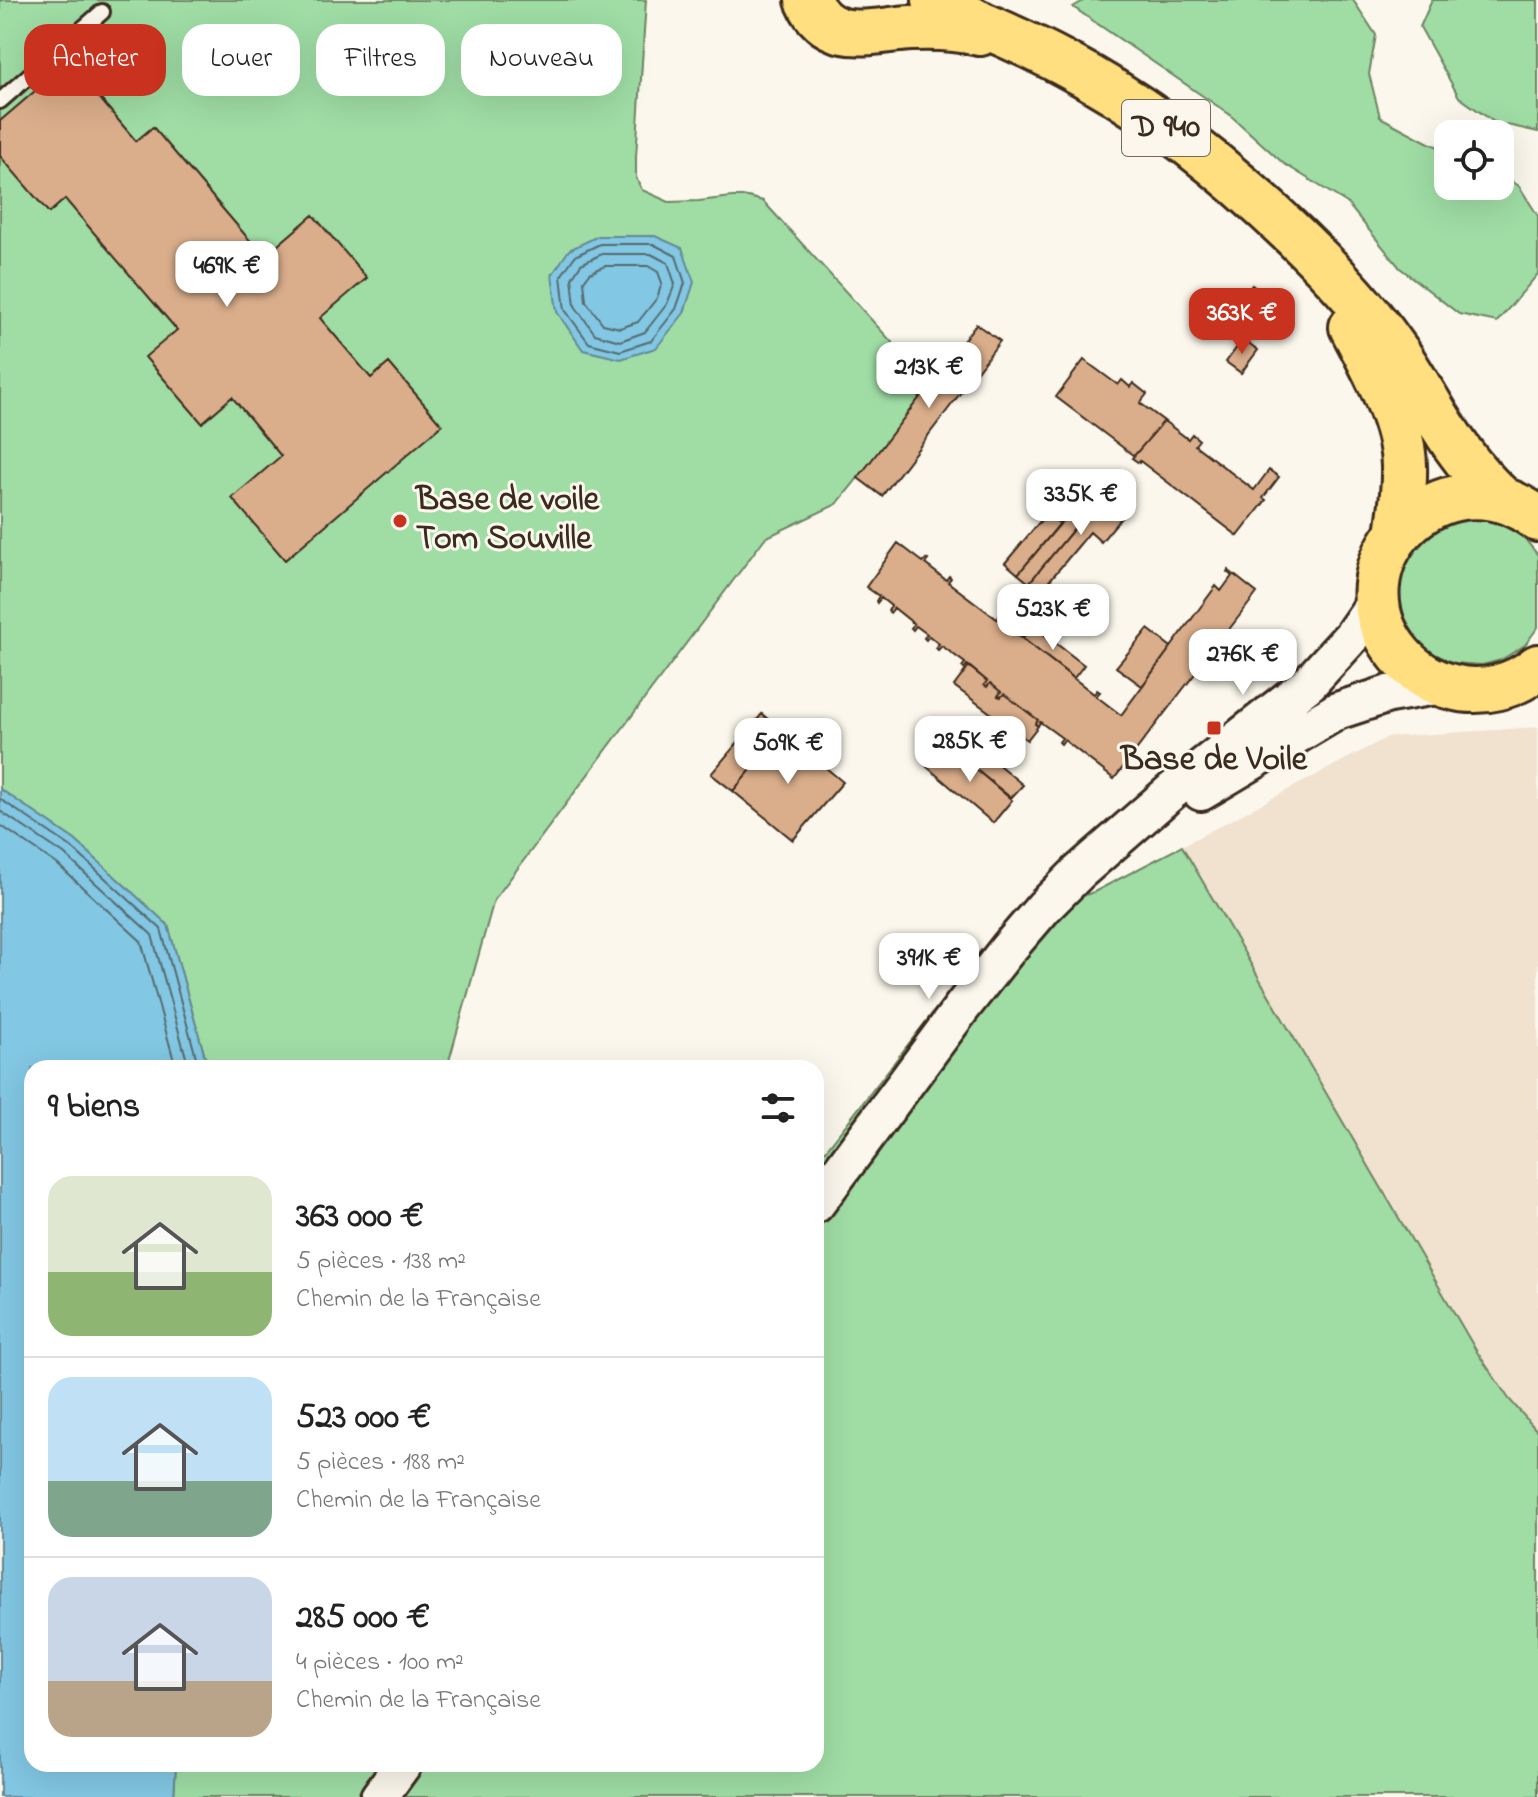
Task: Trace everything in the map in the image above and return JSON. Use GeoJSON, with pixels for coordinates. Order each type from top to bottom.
{"type":"FeatureCollection","features":[{"type":"Feature","properties":{"kind":"main road"},"geometry":{"type":"LineString","coordinates":[[808,0],[818,17],[832,27],[856,34],[872,31],[892,19],[904,0]]}},
{"type":"Feature","properties":{"kind":"main road","name":"D 940"},"geometry":{"type":"LineString","coordinates":[[935,0],[1088,77],[1180,137],[1226,173],[1364,308],[1410,372],[1472,471],[1520,509]]}},
{"type":"Feature","properties":{"kind":"main road","name":"D 940"},"geometry":{"type":"LineString","coordinates":[[872,31],[942,28],[973,31],[1021,42]]}},
{"type":"Feature","properties":{"kind":"main road","name":"D 940"},"geometry":{"type":"LineString","coordinates":[[1294,237],[1344,313],[1370,361],[1391,410],[1404,463],[1398,534]]}},
{"type":"Feature","properties":{"kind":"main road"},"geometry":{"type":"LineString","coordinates":[[1520,509],[1473,496],[1444,501],[1418,514],[1389,548],[1382,563],[1377,596],[1382,621],[1396,650],[1413,668],[1442,685],[1485,690],[1510,684],[1536,670]]}},
{"type":"Feature","properties":{"kind":"street"},"geometry":{"type":"LineString","coordinates":[[824,1193],[1008,949],[1070,881],[1190,776],[1309,683],[1352,636],[1377,596]]}},
{"type":"Feature","properties":{"kind":"street"},"geometry":{"type":"LineString","coordinates":[[1101,854],[1337,711],[1389,694],[1442,685]]}},
{"type":"Feature","properties":{"kind":"street"},"geometry":{"type":"LineString","coordinates":[[379,1797],[397,1772]]}},
{"type":"Feature","properties":{"kind":"lane"},"geometry":{"type":"LineString","coordinates":[[0,101],[102,12]]}},
{"type":"Feature","properties":{"kind":"shaded area"},"geometry":{"type":"Polygon","coordinates":[[[1538,727],[1538,1432],[1509,1399],[1477,1352],[1182,846],[1388,737],[1538,727]]]}},
{"type":"Feature","properties":{"kind":"green space","name":"Base de voile Tom Souville"},"geometry":{"type":"Polygon","coordinates":[[[0,0],[646,0],[636,157],[636,178],[642,190],[669,202],[732,197],[763,201],[930,384],[837,504],[765,538],[494,900],[449,1060],[206,1060],[168,925],[75,840],[0,789],[0,0]]]}},
{"type":"Feature","properties":{"kind":"green space"},"geometry":{"type":"Polygon","coordinates":[[[1085,0],[1353,0],[1376,35],[1369,74],[1380,117],[1434,145],[1434,200],[1514,200],[1514,183],[1519,186],[1538,216],[1538,274],[1497,322],[1459,314],[1400,268],[1347,203],[1283,163],[1229,114],[1073,7],[1085,0]]]}},
{"type":"Feature","properties":{"kind":"green space"},"geometry":{"type":"Polygon","coordinates":[[[1432,0],[1538,0],[1538,132],[1514,127],[1514,120],[1491,120],[1459,97],[1420,27],[1432,0]]]}},
{"type":"Feature","properties":{"kind":"green space"},"geometry":{"type":"Polygon","coordinates":[[[1487,517],[1521,534],[1538,555],[1538,627],[1525,645],[1501,660],[1482,665],[1454,663],[1428,651],[1414,637],[1401,612],[1398,584],[1411,548],[1449,520],[1487,517]]]}},
{"type":"Feature","properties":{"kind":"green space"},"geometry":{"type":"Polygon","coordinates":[[[1182,846],[1477,1352],[1509,1399],[1538,1432],[1538,1797],[174,1797],[176,1772],[824,1772],[824,1150],[998,929],[1096,891],[1182,846]]]}},
{"type":"Feature","properties":{"kind":"water"},"geometry":{"type":"Polygon","coordinates":[[[598,236],[655,236],[682,248],[694,282],[684,313],[656,348],[621,359],[583,350],[557,312],[552,275],[569,250],[598,236]]]}},
{"type":"Feature","properties":{"kind":"water"},"geometry":{"type":"Polygon","coordinates":[[[0,789],[75,840],[168,925],[206,1060],[24,1060],[24,1772],[176,1772],[174,1797],[0,1797],[0,789]]]}},
{"type":"Feature","properties":{"kind":"building","name":"Base de voile Tom Souville"},"geometry":{"type":"Polygon","coordinates":[[[29,96],[98,96],[136,141],[153,127],[264,257],[313,215],[367,278],[320,318],[371,378],[389,363],[442,425],[285,560],[232,498],[281,456],[232,397],[202,423],[145,357],[177,330],[65,199],[49,213],[0,156],[0,121],[29,96]]]}},
{"type":"Feature","properties":{"kind":"building"},"geometry":{"type":"Polygon","coordinates":[[[1252,285],[1261,292],[1252,305],[1243,297],[1252,285]]]}},
{"type":"Feature","properties":{"kind":"building"},"geometry":{"type":"Polygon","coordinates":[[[976,324],[1000,341],[882,496],[858,478],[976,324]]]}},
{"type":"Feature","properties":{"kind":"building"},"geometry":{"type":"Polygon","coordinates":[[[1243,339],[1258,350],[1241,373],[1226,362],[1243,339]]]}},
{"type":"Feature","properties":{"kind":"building"},"geometry":{"type":"Polygon","coordinates":[[[1084,360],[1118,385],[1122,380],[1130,387],[1133,383],[1147,394],[1140,403],[1164,421],[1134,456],[1056,397],[1084,360]]]}},
{"type":"Feature","properties":{"kind":"building"},"geometry":{"type":"Polygon","coordinates":[[[1164,421],[1188,439],[1192,434],[1199,440],[1195,445],[1254,490],[1269,470],[1279,477],[1263,498],[1266,500],[1238,536],[1132,458],[1164,421]]]}},
{"type":"Feature","properties":{"kind":"building"},"geometry":{"type":"Polygon","coordinates":[[[1103,493],[1126,512],[1101,542],[1090,532],[1040,592],[1029,583],[1103,493]]]}},
{"type":"Feature","properties":{"kind":"building"},"geometry":{"type":"Polygon","coordinates":[[[1047,513],[1060,524],[1018,574],[1005,563],[1047,513]]]}},
{"type":"Feature","properties":{"kind":"building"},"geometry":{"type":"Polygon","coordinates":[[[1067,515],[1078,524],[1029,583],[1018,574],[1067,515]]]}},
{"type":"Feature","properties":{"kind":"building"},"geometry":{"type":"Polygon","coordinates":[[[898,543],[923,562],[928,560],[925,564],[946,580],[949,576],[948,582],[997,619],[1000,615],[1003,617],[1000,621],[1020,637],[1023,633],[1022,638],[1094,694],[1097,690],[1100,692],[1096,696],[1121,715],[1216,586],[1221,591],[1232,576],[1228,570],[1257,593],[1114,779],[1064,740],[1061,744],[1062,738],[1040,722],[1038,726],[1035,724],[1038,720],[1004,694],[998,696],[1001,692],[990,683],[987,687],[984,685],[987,681],[967,665],[964,669],[965,663],[942,646],[938,650],[939,644],[929,636],[926,640],[927,634],[916,626],[913,630],[914,624],[894,608],[890,613],[891,606],[881,598],[877,603],[879,596],[866,587],[898,543]]]}},
{"type":"Feature","properties":{"kind":"building"},"geometry":{"type":"Polygon","coordinates":[[[1032,625],[1084,665],[1074,678],[1022,638],[1032,625]]]}},
{"type":"Feature","properties":{"kind":"building"},"geometry":{"type":"Polygon","coordinates":[[[1148,629],[1171,647],[1142,686],[1116,667],[1148,629]]]}},
{"type":"Feature","properties":{"kind":"building"},"geometry":{"type":"Polygon","coordinates":[[[969,666],[987,681],[984,685],[987,687],[990,683],[1001,692],[998,696],[1004,694],[1038,720],[1035,724],[1038,726],[1027,740],[954,686],[969,666]]]}},
{"type":"Feature","properties":{"kind":"building"},"geometry":{"type":"Polygon","coordinates":[[[762,714],[783,732],[733,791],[711,774],[762,714]]]}},
{"type":"Feature","properties":{"kind":"building"},"geometry":{"type":"Polygon","coordinates":[[[783,732],[843,782],[793,840],[733,791],[783,732]]]}},
{"type":"Feature","properties":{"kind":"building"},"geometry":{"type":"Polygon","coordinates":[[[959,732],[1023,785],[1011,798],[947,746],[959,732]]]}},
{"type":"Feature","properties":{"kind":"building"},"geometry":{"type":"Polygon","coordinates":[[[946,744],[1012,800],[993,823],[927,767],[946,744]]]}},
{"type":"Feature","properties":{"kind":"place","name":"Base de voile Tom Souville"},"geometry":{"type":"Point","coordinates":[400,521]}},
{"type":"Feature","properties":{"kind":"place","name":"Base de Voile"},"geometry":{"type":"Point","coordinates":[1214,728]}}]}
